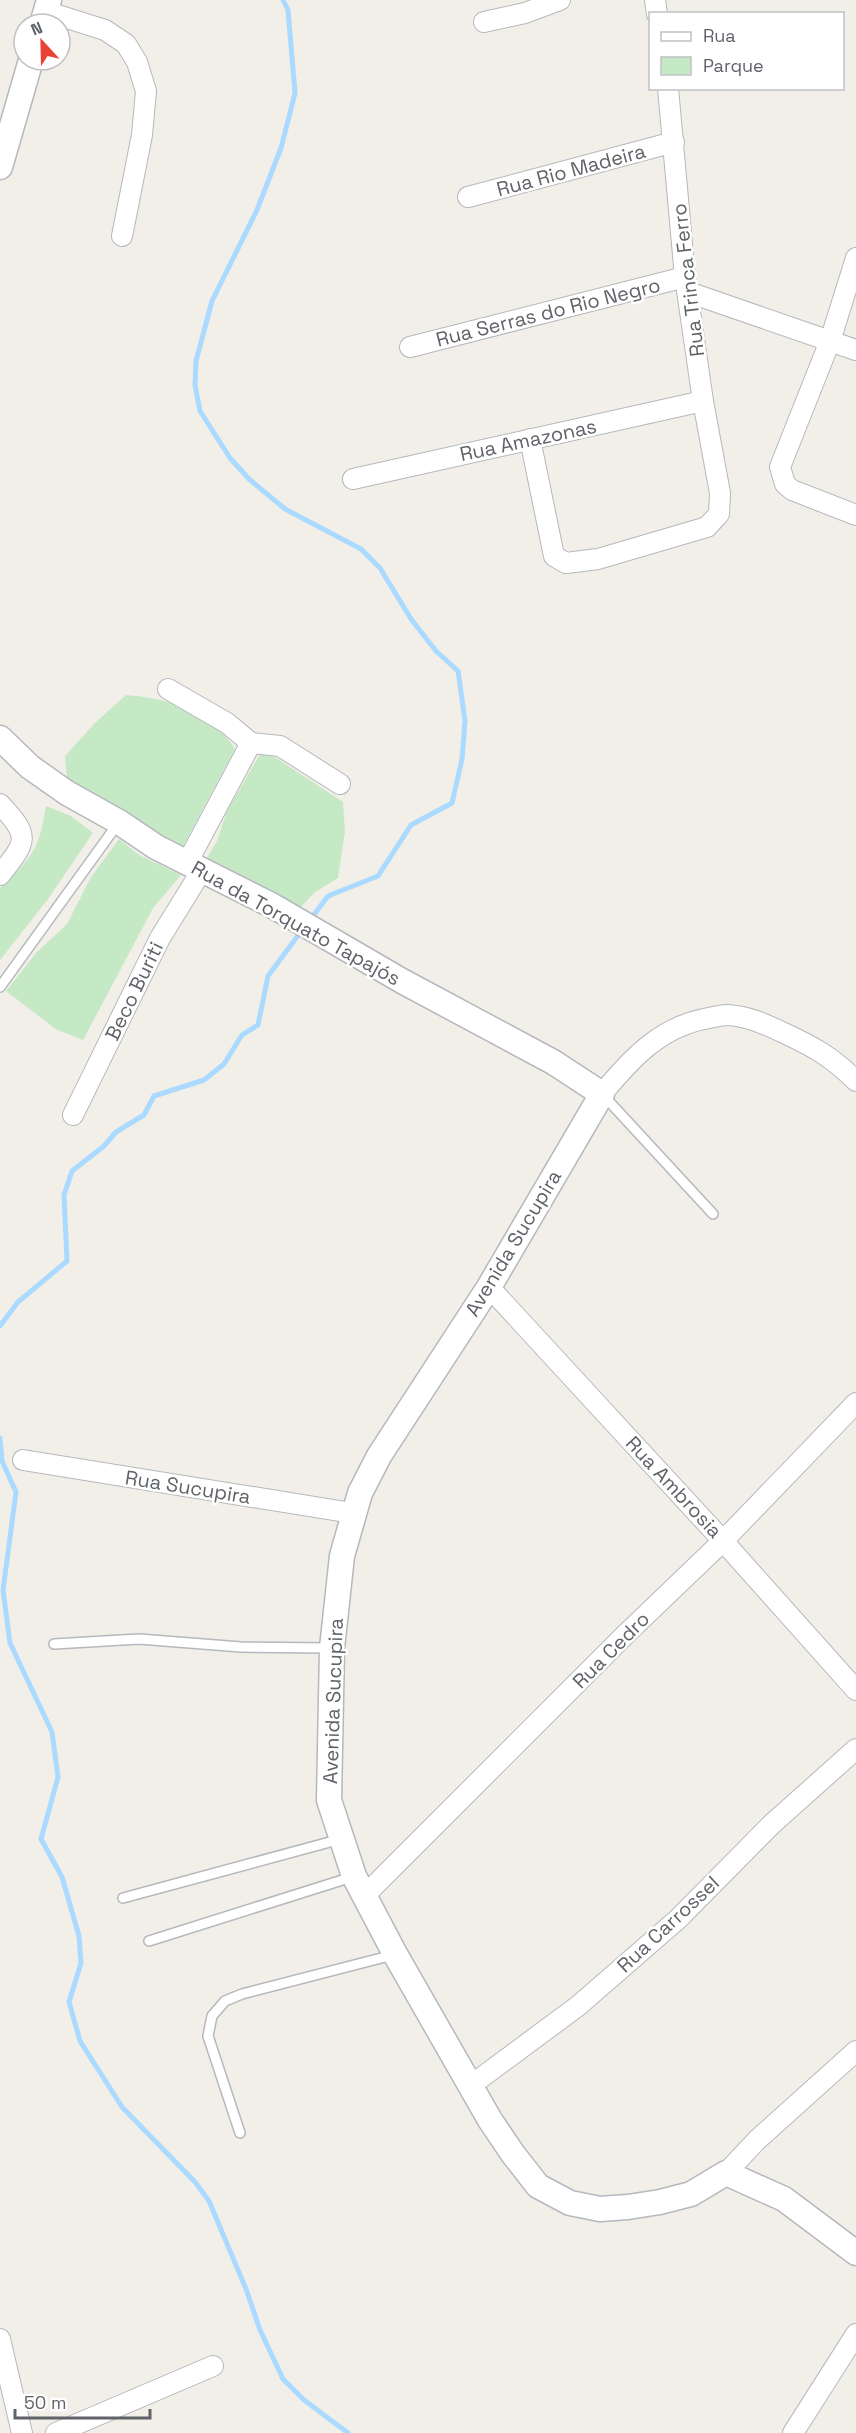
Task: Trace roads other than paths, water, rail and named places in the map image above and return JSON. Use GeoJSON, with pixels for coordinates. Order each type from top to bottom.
{"type":"FeatureCollection","features":[{"type":"Feature","properties":{"kind":"street"},"geometry":{"type":"LineString","coordinates":[[484,22],[525,13],[560,0]]}},
{"type":"Feature","properties":{"kind":"street"},"geometry":{"type":"LineString","coordinates":[[72,20],[105,30],[126,44],[137,62],[146,91],[142,135],[122,236]]}},
{"type":"Feature","properties":{"kind":"street"},"geometry":{"type":"LineString","coordinates":[[0,167],[28,72]]}},
{"type":"Feature","properties":{"kind":"street","name":"Rua Trinca Ferro"},"geometry":{"type":"LineString","coordinates":[[530,440],[554,556],[566,563],[598,559],[707,527],[719,514],[720,493],[703,401],[687,285],[668,90]]}},
{"type":"Feature","properties":{"kind":"street","name":"Rua Rio Madeira"},"geometry":{"type":"LineString","coordinates":[[468,197],[674,142]]}},
{"type":"Feature","properties":{"kind":"street"},"geometry":{"type":"LineString","coordinates":[[856,258],[830,341],[780,467],[785,484],[792,490],[856,515]]}},
{"type":"Feature","properties":{"kind":"street","name":"Rua Serras do Rio Negro"},"geometry":{"type":"LineString","coordinates":[[410,347],[687,285],[856,350]]}},
{"type":"Feature","properties":{"kind":"street","name":"Rua Amazonas"},"geometry":{"type":"LineString","coordinates":[[353,478],[703,401]]}},
{"type":"Feature","properties":{"kind":"street"},"geometry":{"type":"LineString","coordinates":[[168,689],[227,723],[251,743],[280,746],[340,784]]}},
{"type":"Feature","properties":{"kind":"street","name":"Rua da Torquato Tapajós"},"geometry":{"type":"LineString","coordinates":[[0,738],[39,774],[156,847],[273,906],[412,986],[553,1062],[602,1094]]}},
{"type":"Feature","properties":{"kind":"street","name":"Beco Buriti"},"geometry":{"type":"LineString","coordinates":[[73,1115],[195,867],[251,743]]}},
{"type":"Feature","properties":{"kind":"street"},"geometry":{"type":"LineString","coordinates":[[0,804],[17,822],[23,838],[23,845],[0,874]]}},
{"type":"Feature","properties":{"kind":"street"},"geometry":{"type":"LineString","coordinates":[[602,1094],[640,1052],[665,1033],[696,1021],[724,1015],[761,1022],[799,1040],[825,1053],[856,1081]]}},
{"type":"Feature","properties":{"kind":"street","name":"Avenida Sucupira"},"geometry":{"type":"LineString","coordinates":[[602,1094],[489,1287],[379,1456],[368,1475],[352,1514],[342,1556],[332,1648],[329,1800],[340,1839],[360,1885],[395,1954],[470,2086],[513,2154],[538,2186],[570,2203],[600,2208],[660,2202],[691,2194],[726,2173]]}},
{"type":"Feature","properties":{"kind":"street","name":"Rua Ambrosia"},"geometry":{"type":"LineString","coordinates":[[489,1287],[723,1541],[856,1690]]}},
{"type":"Feature","properties":{"kind":"street","name":"Rua Cedro"},"geometry":{"type":"LineString","coordinates":[[360,1885],[723,1541],[856,1403]]}},
{"type":"Feature","properties":{"kind":"street","name":"Rua Sucupira"},"geometry":{"type":"LineString","coordinates":[[24,1460],[352,1514]]}},
{"type":"Feature","properties":{"kind":"street","name":"Rua Carrossel"},"geometry":{"type":"LineString","coordinates":[[470,2086],[578,2006],[678,1918],[772,1824],[856,1749]]}},
{"type":"Feature","properties":{"kind":"street"},"geometry":{"type":"LineString","coordinates":[[856,2051],[757,2140],[726,2173],[784,2199],[856,2253]]}},
{"type":"Feature","properties":{"kind":"street"},"geometry":{"type":"LineString","coordinates":[[793,2433],[856,2334]]}},
{"type":"Feature","properties":{"kind":"street"},"geometry":{"type":"LineString","coordinates":[[0,2338],[22,2433]]}},
{"type":"Feature","properties":{"kind":"street"},"geometry":{"type":"LineString","coordinates":[[56,2433],[213,2366]]}},
{"type":"Feature","properties":{"kind":"lane"},"geometry":{"type":"LineString","coordinates":[[0,987],[118,822]]}},
{"type":"Feature","properties":{"kind":"lane"},"geometry":{"type":"LineString","coordinates":[[602,1094],[713,1214]]}},
{"type":"Feature","properties":{"kind":"lane"},"geometry":{"type":"LineString","coordinates":[[54,1644],[139,1639],[241,1647],[332,1648]]}},
{"type":"Feature","properties":{"kind":"lane"},"geometry":{"type":"LineString","coordinates":[[123,1898],[340,1839]]}},
{"type":"Feature","properties":{"kind":"lane"},"geometry":{"type":"LineString","coordinates":[[149,1941],[360,1885]]}},
{"type":"Feature","properties":{"kind":"lane"},"geometry":{"type":"LineString","coordinates":[[240,2133],[208,2036],[212,2016],[225,2001],[242,1994],[395,1954]]}},
{"type":"Feature","properties":{"kind":"waterway"},"geometry":{"type":"LineString","coordinates":[[283,0],[288,10],[295,93],[281,148],[257,210],[212,301],[196,361],[195,385],[200,411],[230,458],[249,479],[285,509],[361,549],[380,568],[411,619],[436,651],[458,671],[465,721],[462,759],[452,803],[411,825],[378,876],[328,896],[310,920]]}},
{"type":"Feature","properties":{"kind":"waterway"},"geometry":{"type":"LineString","coordinates":[[0,1326],[18,1302],[67,1261],[64,1195],[72,1171],[104,1146],[116,1132],[144,1115],[154,1096],[204,1080],[224,1064],[242,1035],[258,1025],[268,976],[302,930]]}},
{"type":"Feature","properties":{"kind":"waterway"},"geometry":{"type":"LineString","coordinates":[[0,1438],[2,1461],[16,1492],[3,1590],[10,1643],[52,1732],[58,1777],[41,1839],[62,1877],[79,1936],[81,1963],[69,2002],[80,2041],[122,2107],[195,2182],[209,2201],[246,2289],[260,2330],[283,2379],[304,2400],[348,2433]]}}]}
